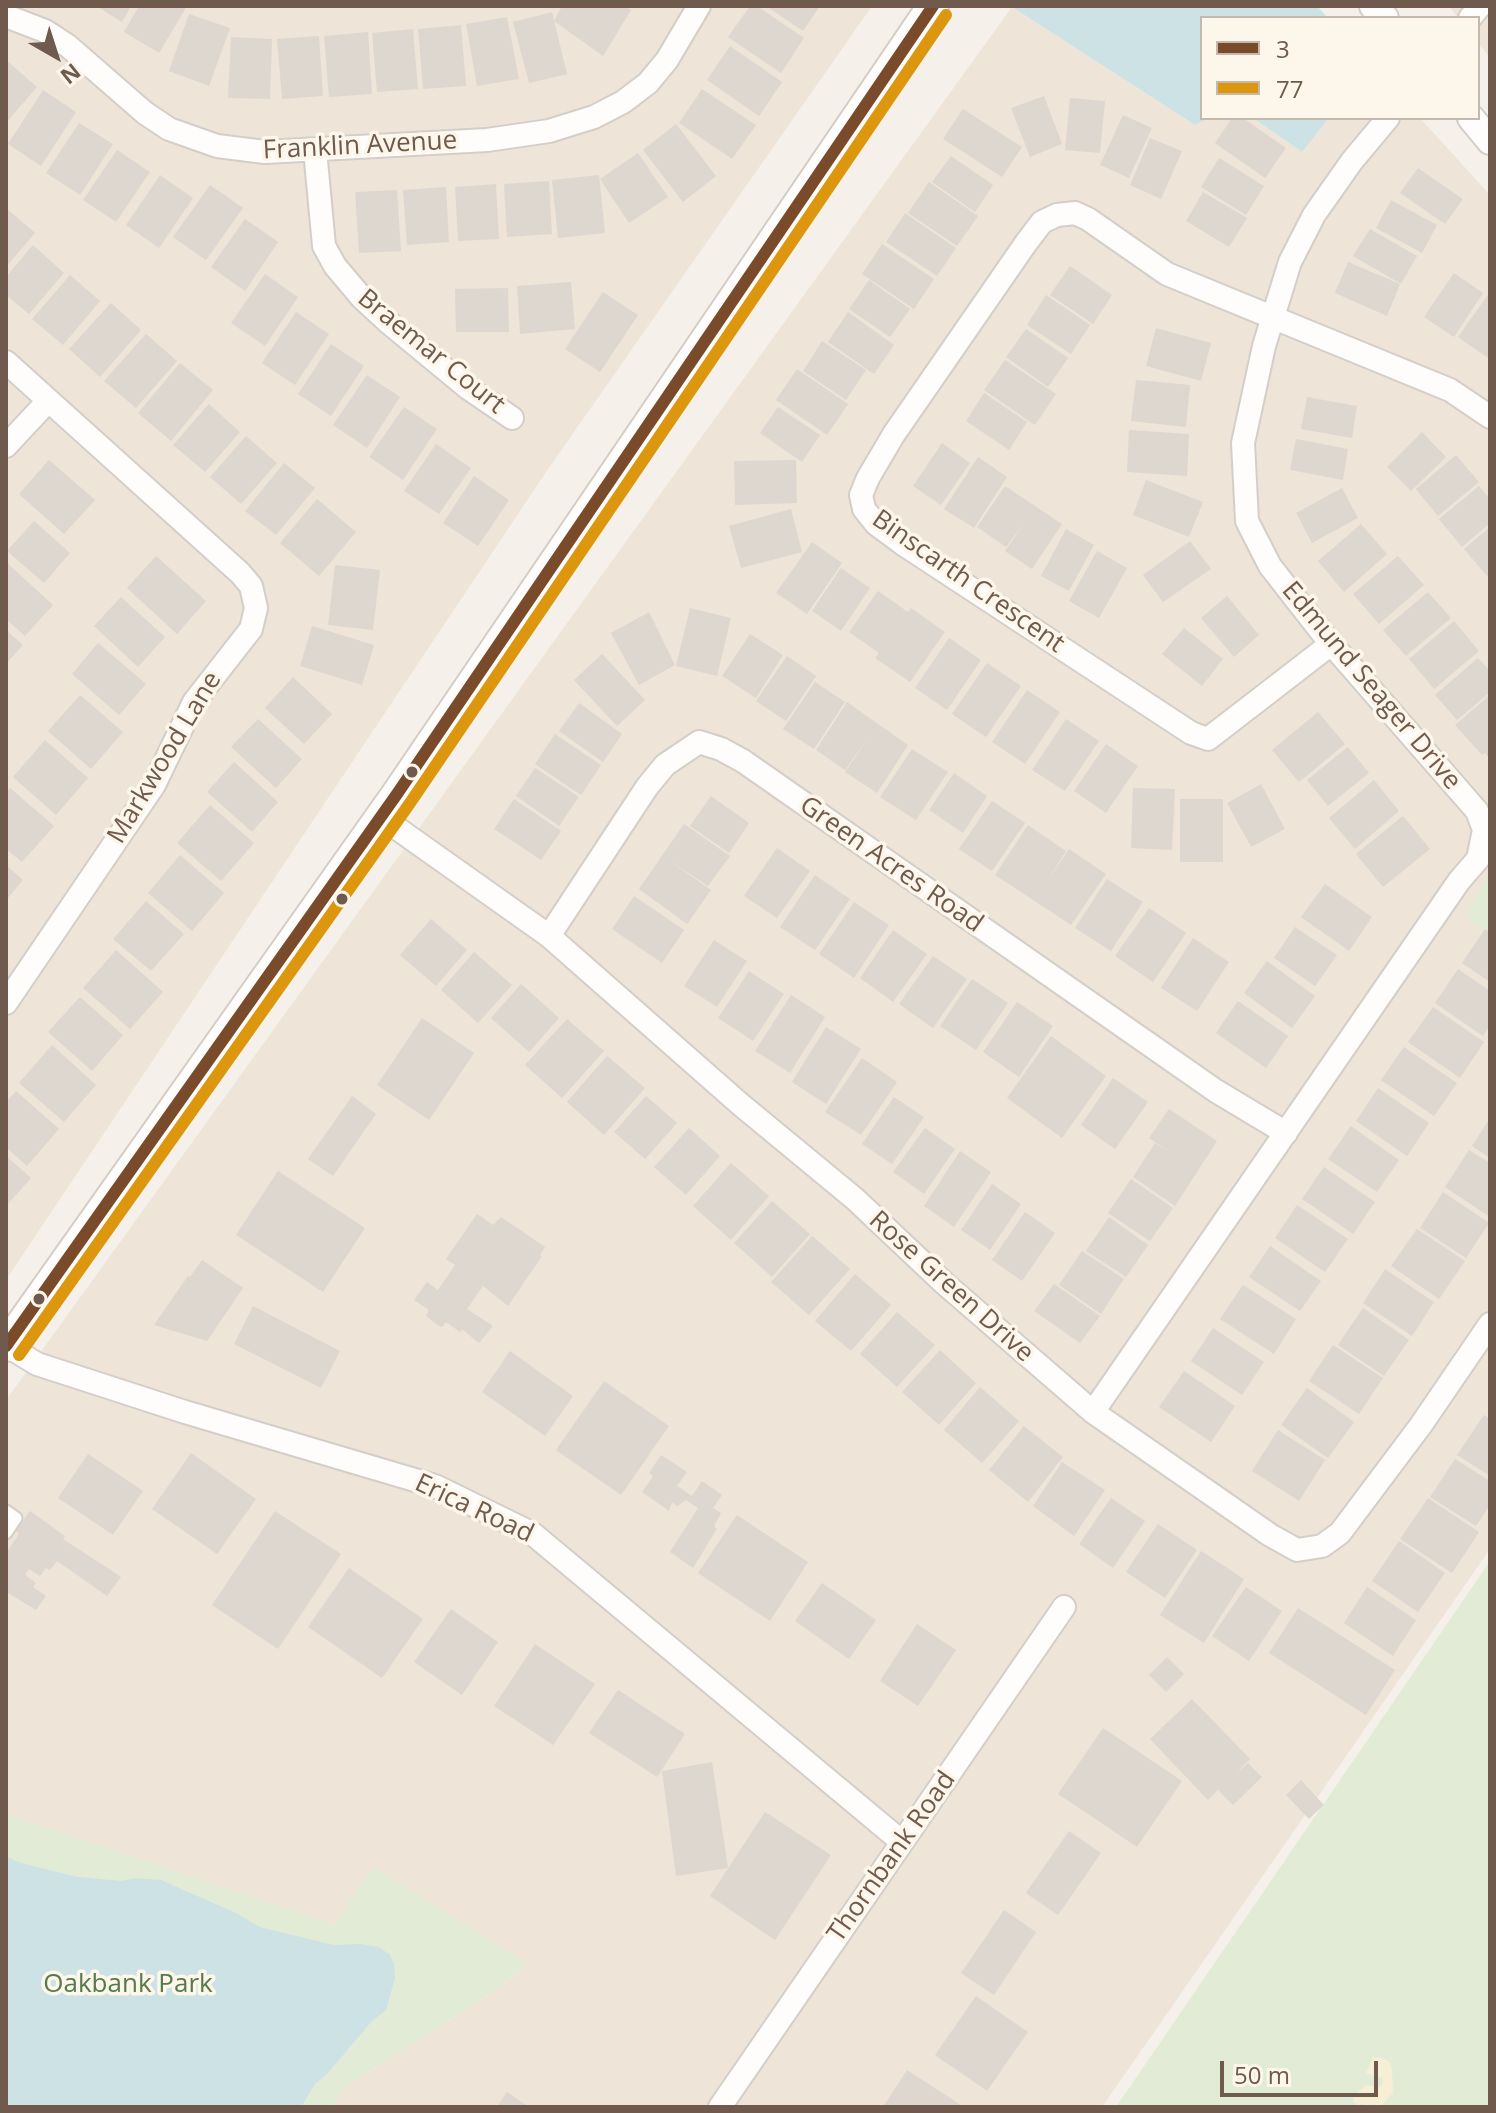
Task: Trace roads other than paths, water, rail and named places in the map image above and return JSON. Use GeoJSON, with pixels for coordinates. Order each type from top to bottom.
{"type":"FeatureCollection","features":[{"type":"Feature","properties":{"kind":"main road"},"geometry":{"type":"LineString","coordinates":[[6,1345],[381,817],[933,6]]}},
{"type":"Feature","properties":{"kind":"street","name":"Franklin Avenue"},"geometry":{"type":"LineString","coordinates":[[6,16],[45,31],[68,46],[145,113],[169,129],[239,150],[315,150],[487,140],[549,131],[594,117],[623,102],[648,83],[667,60],[699,6]]}},
{"type":"Feature","properties":{"kind":"street","name":"Edmund Seager Drive"},"geometry":{"type":"LineString","coordinates":[[1093,1412],[1459,881],[1478,859],[1484,830],[1477,811],[1331,644],[1270,566],[1247,521],[1243,443],[1264,346],[1290,262],[1314,215],[1352,161],[1386,120]]}},
{"type":"Feature","properties":{"kind":"street"},"geometry":{"type":"LineString","coordinates":[[1473,120],[1490,141]]}},
{"type":"Feature","properties":{"kind":"street","name":"Braemar Court"},"geometry":{"type":"LineString","coordinates":[[315,150],[324,246],[335,266],[388,322],[468,388],[512,418]]}},
{"type":"Feature","properties":{"kind":"street","name":"Binscarth Crescent"},"geometry":{"type":"LineString","coordinates":[[1274,319],[1167,274],[1088,219],[1075,213],[1057,215],[1042,222],[1026,243],[894,434],[861,495],[864,509],[876,524],[903,544],[1191,733],[1208,739],[1331,644]]}},
{"type":"Feature","properties":{"kind":"street"},"geometry":{"type":"LineString","coordinates":[[1274,319],[1450,390],[1490,417]]}},
{"type":"Feature","properties":{"kind":"street","name":"Markwood Lane"},"geometry":{"type":"LineString","coordinates":[[6,362],[240,573],[251,586],[256,608],[251,629],[194,702],[154,785],[6,1003]]}},
{"type":"Feature","properties":{"kind":"street"},"geometry":{"type":"LineString","coordinates":[[6,446],[48,401]]}},
{"type":"Feature","properties":{"kind":"street","name":"Green Acres Road"},"geometry":{"type":"LineString","coordinates":[[549,936],[647,787],[665,765],[699,742],[743,761],[1216,1091],[1286,1133]]}},
{"type":"Feature","properties":{"kind":"street","name":"Rose Green Drive"},"geometry":{"type":"LineString","coordinates":[[381,817],[549,936],[740,1104],[855,1199],[944,1283],[1093,1412],[1270,1535],[1297,1550],[1322,1546],[1340,1533],[1490,1324]]}},
{"type":"Feature","properties":{"kind":"street","name":"Erica Road"},"geometry":{"type":"LineString","coordinates":[[6,1345],[37,1364],[185,1412],[435,1486],[533,1534],[902,1842]]}},
{"type":"Feature","properties":{"kind":"street","name":"Thornbank Road"},"geometry":{"type":"LineString","coordinates":[[720,2107],[1064,1607]]}},
{"type":"Feature","properties":{"kind":"lane"},"geometry":{"type":"LineString","coordinates":[[6,1511],[16,1518],[6,1533]]}},
{"type":"Feature","properties":{"kind":"park label","name":"Oakbank Park"},"geometry":{"type":"Point","coordinates":[128,1985]}}]}
